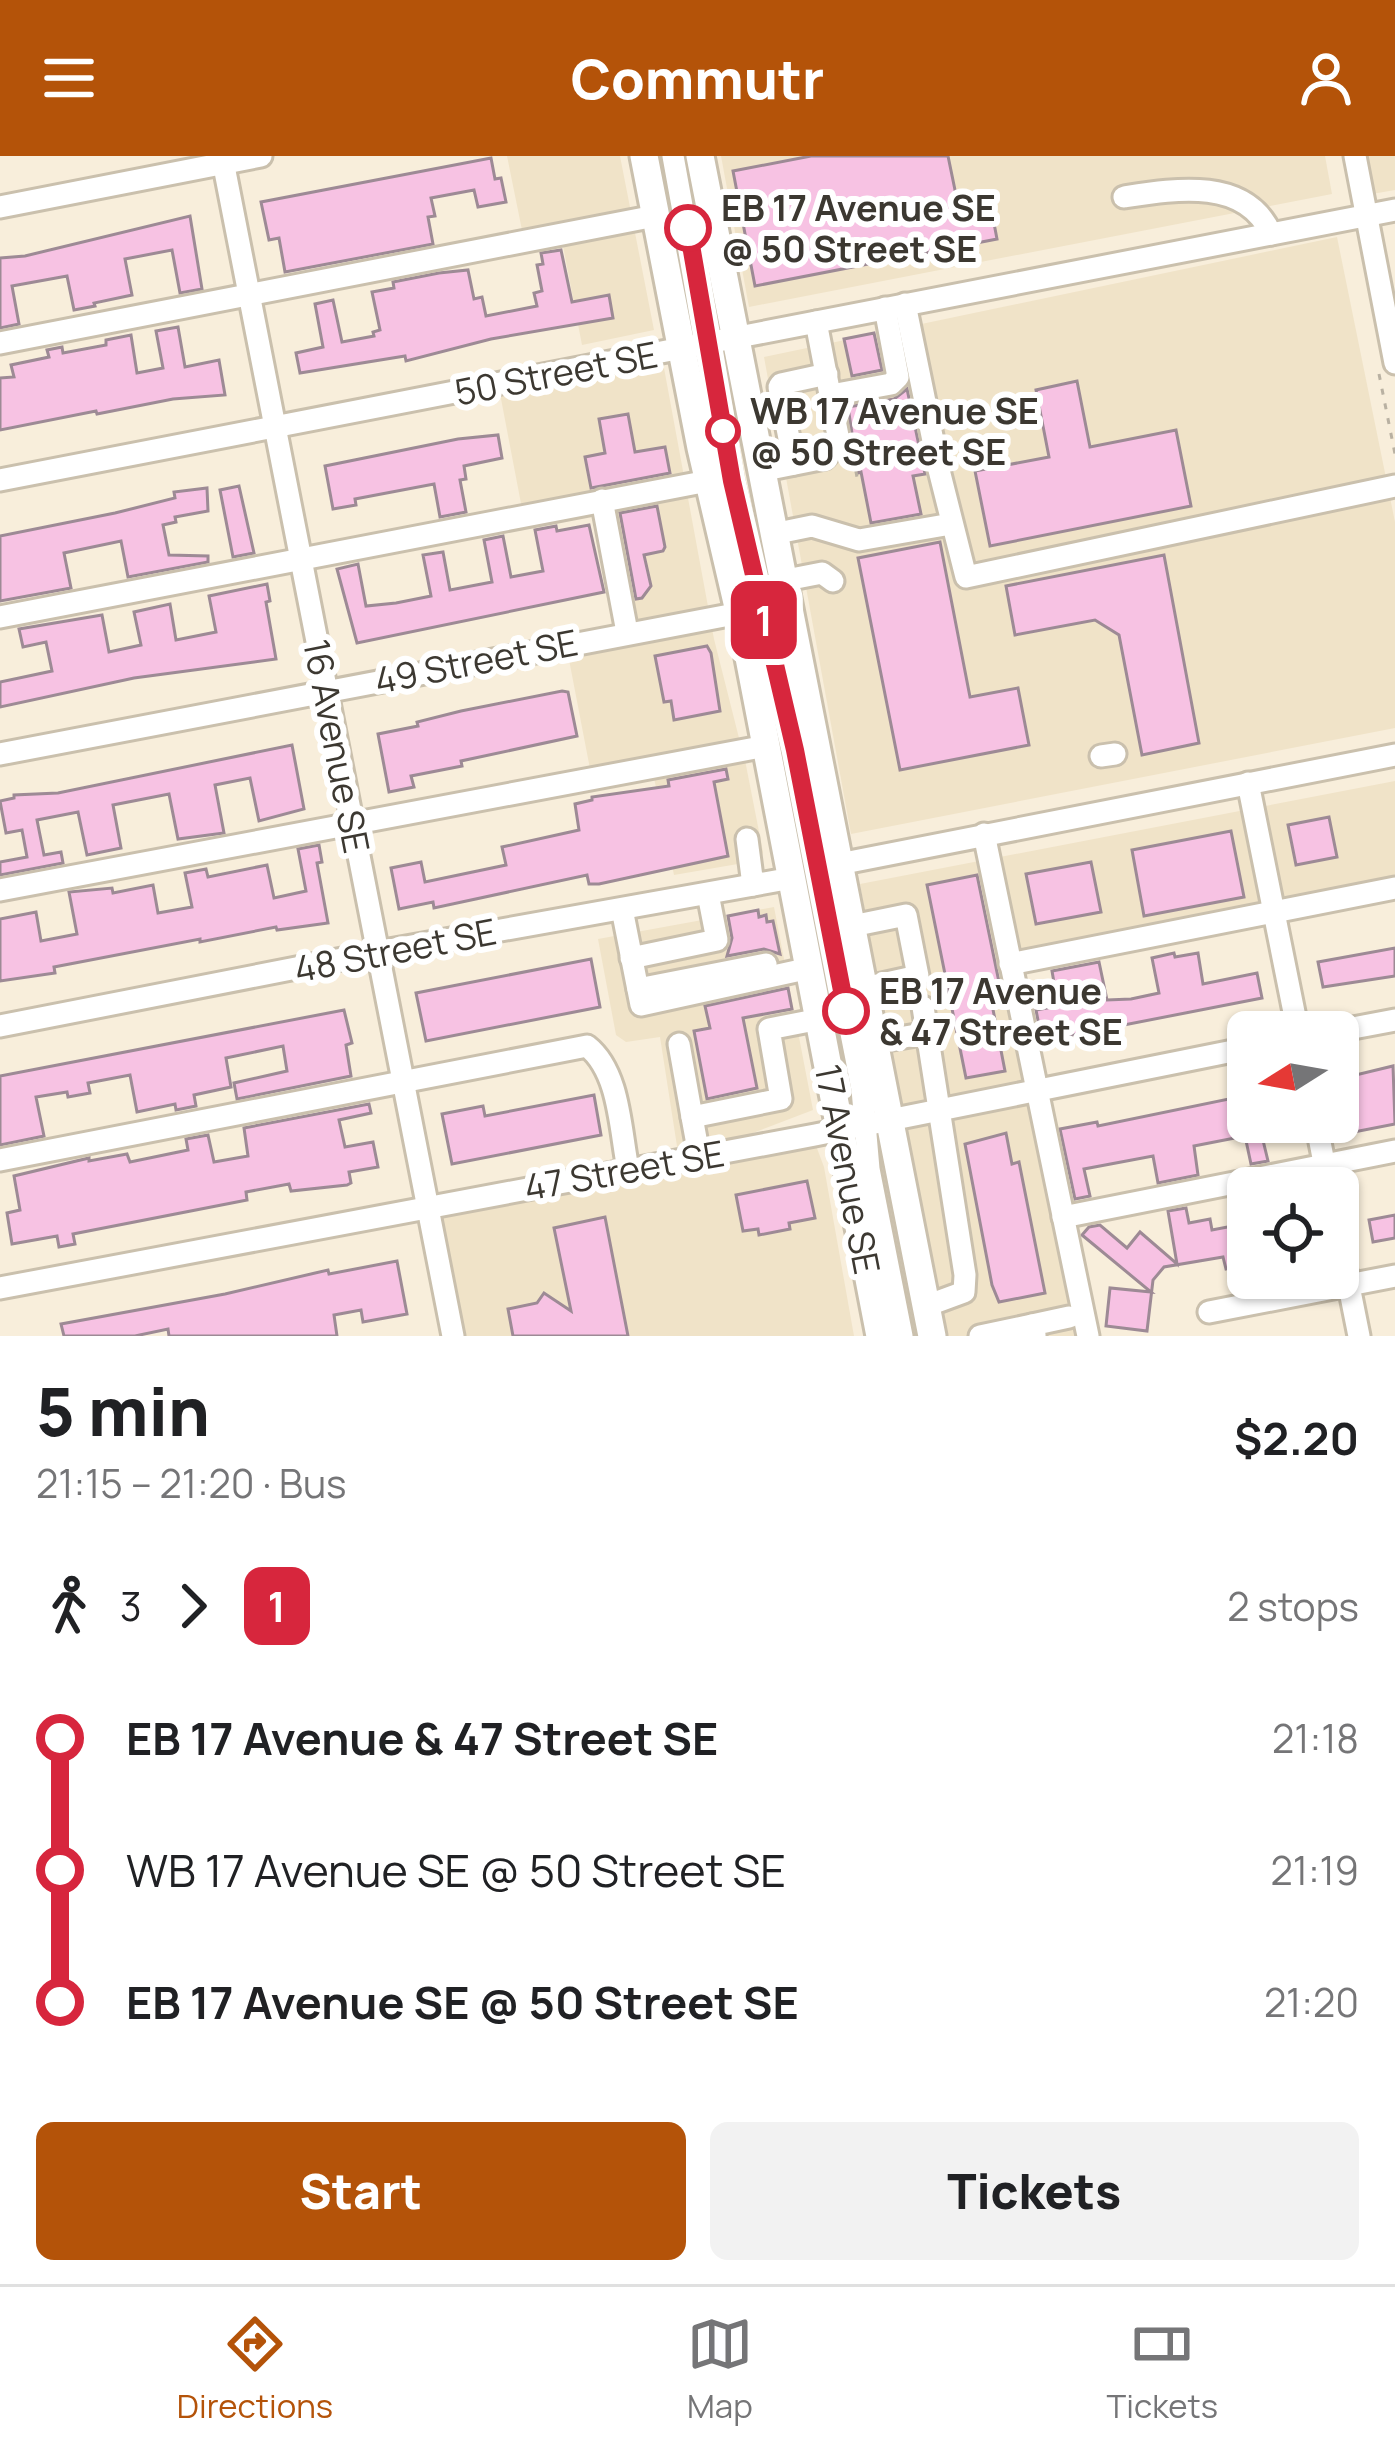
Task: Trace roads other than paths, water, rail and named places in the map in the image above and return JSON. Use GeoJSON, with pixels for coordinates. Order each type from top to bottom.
{"type":"FeatureCollection","features":[{"type":"Feature","properties":{"kind":"main road","name":"17 Avenue SE"},"geometry":{"type":"LineString","coordinates":[[644,156],[655,216],[760,471],[852,926],[874,1042],[865,1124],[880,1336]]}},
{"type":"Feature","properties":{"kind":"main road","name":"17 Avenue SE"},"geometry":{"type":"LineString","coordinates":[[700,156],[708,481],[740,613],[791,878],[796,970],[865,1124],[932,1336]]}},
{"type":"Feature","properties":{"kind":"street"},"geometry":{"type":"LineString","coordinates":[[0,207],[261,156]]}},
{"type":"Feature","properties":{"kind":"street"},"geometry":{"type":"LineString","coordinates":[[673,156],[740,517],[807,807],[902,1336]]}},
{"type":"Feature","properties":{"kind":"street"},"geometry":{"type":"LineString","coordinates":[[682,156],[688,228]]}},
{"type":"Feature","properties":{"kind":"street"},"geometry":{"type":"LineString","coordinates":[[1355,156],[1395,363]]}},
{"type":"Feature","properties":{"kind":"street","name":"16 Avenue SE"},"geometry":{"type":"LineString","coordinates":[[223,160],[449,1335]]}},
{"type":"Feature","properties":{"kind":"street"},"geometry":{"type":"LineString","coordinates":[[1124,196],[1181,188],[1240,198],[1262,213],[1271,234]]}},
{"type":"Feature","properties":{"kind":"street","name":"50 Street SE"},"geometry":{"type":"LineString","coordinates":[[0,480],[1395,210]]}},
{"type":"Feature","properties":{"kind":"street"},"geometry":{"type":"LineString","coordinates":[[0,343],[655,216]]}},
{"type":"Feature","properties":{"kind":"street"},"geometry":{"type":"LineString","coordinates":[[794,464],[781,383],[891,384],[898,377],[895,306]]}},
{"type":"Feature","properties":{"kind":"street"},"geometry":{"type":"LineString","coordinates":[[895,306],[965,577],[1395,486]]}},
{"type":"Feature","properties":{"kind":"street"},"geometry":{"type":"LineString","coordinates":[[760,471],[825,458],[839,441],[816,322]]}},
{"type":"Feature","properties":{"kind":"street"},"geometry":{"type":"LineString","coordinates":[[0,617],[708,481]]}},
{"type":"Feature","properties":{"kind":"street"},"geometry":{"type":"LineString","coordinates":[[602,500],[627,632]]}},
{"type":"Feature","properties":{"kind":"street"},"geometry":{"type":"LineString","coordinates":[[772,533],[812,526],[859,540],[951,524]]}},
{"type":"Feature","properties":{"kind":"street"},"geometry":{"type":"LineString","coordinates":[[782,580],[822,573],[833,581]]}},
{"type":"Feature","properties":{"kind":"street","name":"49 Street SE"},"geometry":{"type":"LineString","coordinates":[[0,754],[740,613]]}},
{"type":"Feature","properties":{"kind":"street"},"geometry":{"type":"LineString","coordinates":[[0,890],[766,746]]}},
{"type":"Feature","properties":{"kind":"street"},"geometry":{"type":"LineString","coordinates":[[839,864],[1395,755]]}},
{"type":"Feature","properties":{"kind":"street"},"geometry":{"type":"LineString","coordinates":[[1248,783],[1294,1011]]}},
{"type":"Feature","properties":{"kind":"street"},"geometry":{"type":"LineString","coordinates":[[984,834],[1088,1336]]}},
{"type":"Feature","properties":{"kind":"street"},"geometry":{"type":"LineString","coordinates":[[747,839],[753,885]]}},
{"type":"Feature","properties":{"kind":"street","name":"48 Street SE"},"geometry":{"type":"LineString","coordinates":[[0,1026],[791,878]]}},
{"type":"Feature","properties":{"kind":"street"},"geometry":{"type":"LineString","coordinates":[[1010,964],[1395,888]]}},
{"type":"Feature","properties":{"kind":"street"},"geometry":{"type":"LineString","coordinates":[[631,958],[717,940],[708,894]]}},
{"type":"Feature","properties":{"kind":"street"},"geometry":{"type":"LineString","coordinates":[[622,909],[641,1005],[796,970]]}},
{"type":"Feature","properties":{"kind":"street"},"geometry":{"type":"LineString","coordinates":[[852,926],[906,916],[918,976],[864,988]]}},
{"type":"Feature","properties":{"kind":"street"},"geometry":{"type":"LineString","coordinates":[[923,1007],[965,1275],[964,1292],[926,1306]]}},
{"type":"Feature","properties":{"kind":"street"},"geometry":{"type":"LineString","coordinates":[[692,1117],[781,1099],[770,1029],[820,1019]]}},
{"type":"Feature","properties":{"kind":"street"},"geometry":{"type":"LineString","coordinates":[[1359,1027],[1395,1020]]}},
{"type":"Feature","properties":{"kind":"street"},"geometry":{"type":"LineString","coordinates":[[874,1042],[928,1033]]}},
{"type":"Feature","properties":{"kind":"street"},"geometry":{"type":"LineString","coordinates":[[680,1044],[699,1156]]}},
{"type":"Feature","properties":{"kind":"street"},"geometry":{"type":"LineString","coordinates":[[0,1160],[587,1046],[609,1072],[628,1168]]}},
{"type":"Feature","properties":{"kind":"street","name":"47 Street SE"},"geometry":{"type":"LineString","coordinates":[[0,1288],[1227,1052]]}},
{"type":"Feature","properties":{"kind":"street"},"geometry":{"type":"LineString","coordinates":[[1353,1167],[1395,1151]]}},
{"type":"Feature","properties":{"kind":"street"},"geometry":{"type":"LineString","coordinates":[[1063,1217],[1227,1192]]}},
{"type":"Feature","properties":{"kind":"street"},"geometry":{"type":"LineString","coordinates":[[1359,1284],[1395,1276]]}},
{"type":"Feature","properties":{"kind":"street"},"geometry":{"type":"LineString","coordinates":[[1209,1312],[1279,1299]]}},
{"type":"Feature","properties":{"kind":"street"},"geometry":{"type":"LineString","coordinates":[[1352,1299],[1359,1336]]}},
{"type":"Feature","properties":{"kind":"street"},"geometry":{"type":"LineString","coordinates":[[980,1336],[1034,1330],[1069,1317]]}},
{"type":"Feature","properties":{"kind":"place","name":"EB 17 Avenue SE @ 50 Street SE"},"geometry":{"type":"Point","coordinates":[688,228]}},
{"type":"Feature","properties":{"kind":"place","name":"WB 17 Avenue SE @ 50 Street SE"},"geometry":{"type":"Point","coordinates":[723,431]}},
{"type":"Feature","properties":{"kind":"place","name":"EB 17 Avenue & 47 Street SE"},"geometry":{"type":"Point","coordinates":[846,1011]}}]}
